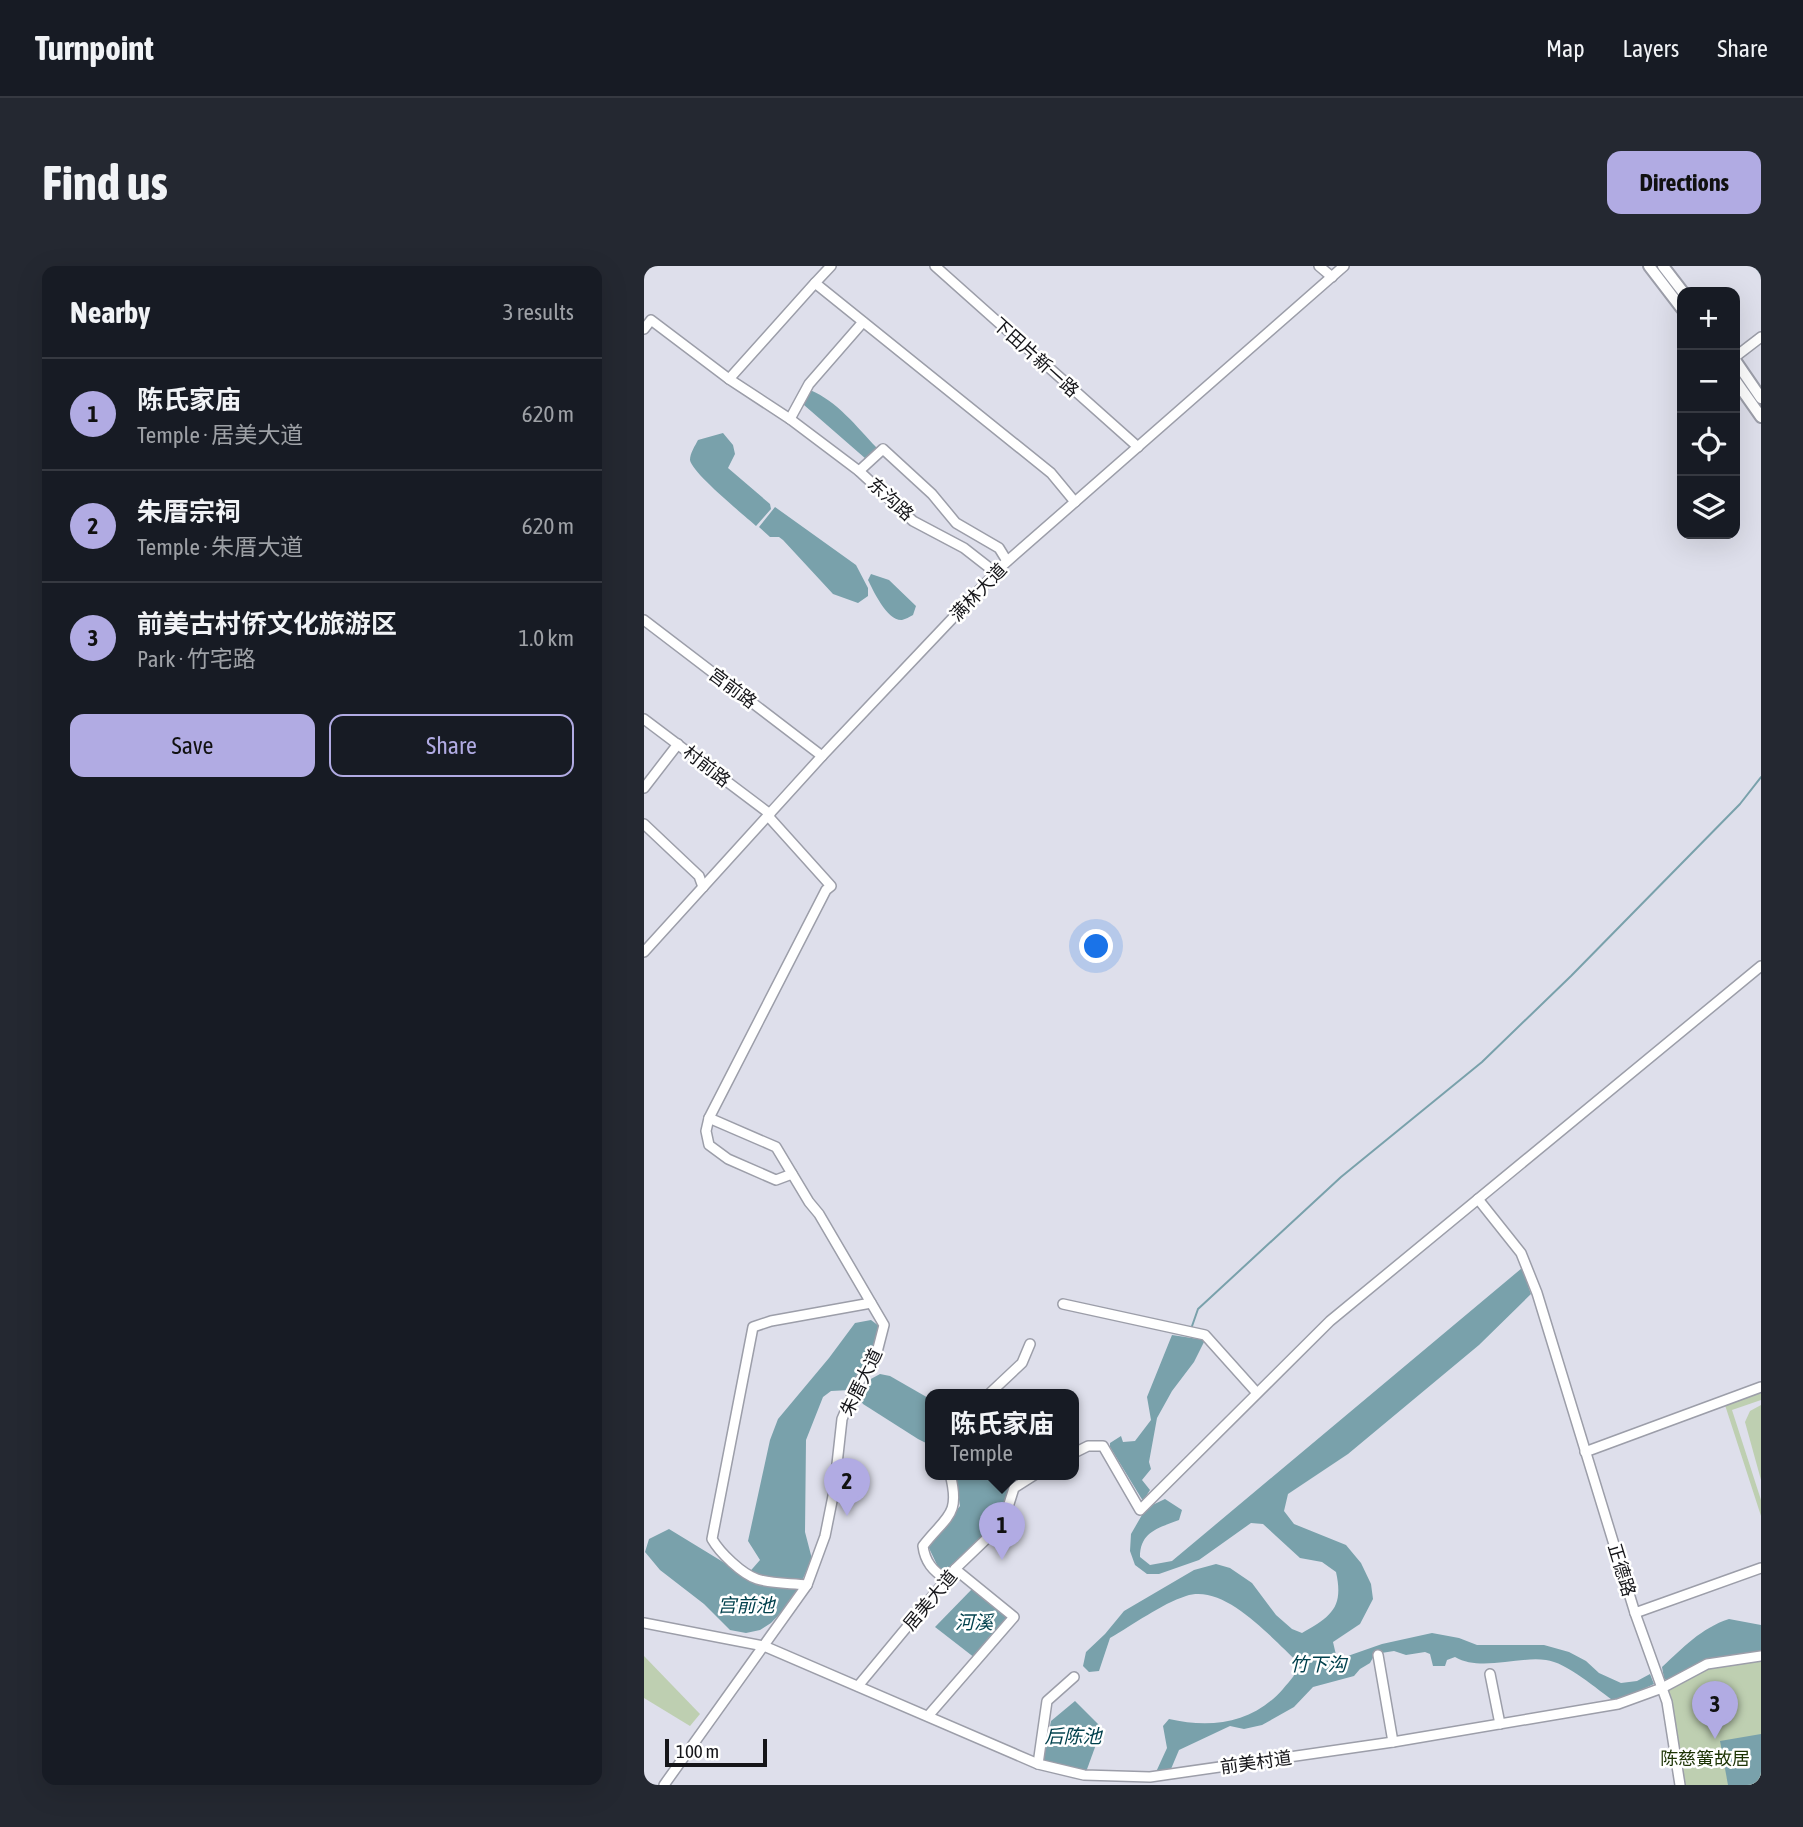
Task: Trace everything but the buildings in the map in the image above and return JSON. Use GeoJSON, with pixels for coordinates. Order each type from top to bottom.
{"type":"FeatureCollection","features":[{"type":"Feature","properties":{"kind":"main road"},"geometry":{"type":"LineString","coordinates":[[1649,266],[1677,302]]}},
{"type":"Feature","properties":{"kind":"main road"},"geometry":{"type":"LineString","coordinates":[[1663,266],[1679,287]]}},
{"type":"Feature","properties":{"kind":"main road"},"geometry":{"type":"LineString","coordinates":[[1740,366],[1761,398]]}},
{"type":"Feature","properties":{"kind":"main road"},"geometry":{"type":"LineString","coordinates":[[1740,387],[1761,417]]}},
{"type":"Feature","properties":{"kind":"street"},"geometry":{"type":"LineString","coordinates":[[729,379],[831,266]]}},
{"type":"Feature","properties":{"kind":"street","name":"下田片新一路"},"geometry":{"type":"LineString","coordinates":[[935,266],[1138,447]]}},
{"type":"Feature","properties":{"kind":"street"},"geometry":{"type":"LineString","coordinates":[[1319,266],[1332,277]]}},
{"type":"Feature","properties":{"kind":"street","name":"满林大道"},"geometry":{"type":"LineString","coordinates":[[644,952],[822,756],[1007,561],[1344,266]]}},
{"type":"Feature","properties":{"kind":"street"},"geometry":{"type":"LineString","coordinates":[[815,283],[1051,473],[1075,502]]}},
{"type":"Feature","properties":{"kind":"street","name":"东沟路"},"geometry":{"type":"LineString","coordinates":[[644,329],[651,320],[859,471],[913,521],[964,548],[996,573]]}},
{"type":"Feature","properties":{"kind":"street"},"geometry":{"type":"LineString","coordinates":[[790,419],[809,384],[863,322]]}},
{"type":"Feature","properties":{"kind":"street"},"geometry":{"type":"LineString","coordinates":[[1740,355],[1761,337]]}},
{"type":"Feature","properties":{"kind":"street"},"geometry":{"type":"LineString","coordinates":[[859,471],[883,449],[932,494],[956,523],[999,548],[1007,561]]}},
{"type":"Feature","properties":{"kind":"street","name":"宫前路"},"geometry":{"type":"LineString","coordinates":[[644,620],[822,756]]}},
{"type":"Feature","properties":{"kind":"street","name":"村前路"},"geometry":{"type":"LineString","coordinates":[[644,719],[769,815],[831,886],[734,1065],[709,1118]]}},
{"type":"Feature","properties":{"kind":"street"},"geometry":{"type":"LineString","coordinates":[[644,788],[678,744]]}},
{"type":"Feature","properties":{"kind":"street"},"geometry":{"type":"LineString","coordinates":[[644,824],[699,876],[703,887]]}},
{"type":"Feature","properties":{"kind":"street"},"geometry":{"type":"LineString","coordinates":[[1079,1450],[1088,1446],[1103,1446],[1140,1510],[1330,1321],[1761,966]]}},
{"type":"Feature","properties":{"kind":"street"},"geometry":{"type":"LineString","coordinates":[[709,1118],[706,1131],[709,1145],[729,1159],[776,1180],[791,1172]]}},
{"type":"Feature","properties":{"kind":"street","name":"朱厝大道"},"geometry":{"type":"LineString","coordinates":[[664,1785],[807,1585],[825,1536],[832,1503],[842,1419],[856,1387],[876,1356],[884,1325],[820,1214],[808,1202],[776,1147],[709,1118]]}},
{"type":"Feature","properties":{"kind":"street","name":"正德路"},"geometry":{"type":"LineString","coordinates":[[1478,1199],[1521,1253],[1537,1293],[1635,1613],[1667,1703],[1680,1785]]}},
{"type":"Feature","properties":{"kind":"street"},"geometry":{"type":"LineString","coordinates":[[807,1585],[756,1579],[731,1561],[712,1539],[753,1327],[771,1321],[871,1303]]}},
{"type":"Feature","properties":{"kind":"street"},"geometry":{"type":"LineString","coordinates":[[1063,1304],[1205,1335],[1257,1393]]}},
{"type":"Feature","properties":{"kind":"street"},"geometry":{"type":"LineString","coordinates":[[994,1389],[1022,1363],[1030,1343]]}},
{"type":"Feature","properties":{"kind":"street"},"geometry":{"type":"LineString","coordinates":[[1586,1452],[1761,1387]]}},
{"type":"Feature","properties":{"kind":"street"},"geometry":{"type":"LineString","coordinates":[[946,1579],[930,1567],[924,1556],[923,1546],[949,1516],[956,1495],[952,1480]]}},
{"type":"Feature","properties":{"kind":"street","name":"居美大道"},"geometry":{"type":"LineString","coordinates":[[858,1686],[946,1579],[1003,1523],[1014,1488],[1020,1480]]}},
{"type":"Feature","properties":{"kind":"street"},"geometry":{"type":"LineString","coordinates":[[1635,1613],[1761,1568]]}},
{"type":"Feature","properties":{"kind":"street"},"geometry":{"type":"LineString","coordinates":[[928,1716],[1014,1617],[955,1569]]}},
{"type":"Feature","properties":{"kind":"street","name":"前美村道"},"geometry":{"type":"LineString","coordinates":[[644,1623],[764,1646],[1038,1764],[1084,1775],[1150,1777],[1392,1742],[1618,1704],[1662,1688],[1707,1664],[1761,1656]]}},
{"type":"Feature","properties":{"kind":"street"},"geometry":{"type":"LineString","coordinates":[[1378,1655],[1392,1742]]}},
{"type":"Feature","properties":{"kind":"street"},"geometry":{"type":"LineString","coordinates":[[1490,1674],[1500,1724]]}},
{"type":"Feature","properties":{"kind":"street"},"geometry":{"type":"LineString","coordinates":[[1038,1764],[1047,1701],[1074,1677]]}},
{"type":"Feature","properties":{"kind":"green space"},"geometry":{"type":"Polygon","coordinates":[[[1761,1393],[1761,1400],[1732,1410],[1761,1500],[1761,1516],[1725,1405],[1761,1393]]]}},
{"type":"Feature","properties":{"kind":"green space"},"geometry":{"type":"Polygon","coordinates":[[[1761,1405],[1761,1480],[1745,1422],[1750,1411],[1761,1405]]]}},
{"type":"Feature","properties":{"kind":"green space"},"geometry":{"type":"Polygon","coordinates":[[[644,1656],[700,1714],[690,1726],[644,1698],[644,1656]]]}},
{"type":"Feature","properties":{"kind":"green space","name":"陈慈簧故居"},"geometry":{"type":"Polygon","coordinates":[[[1761,1659],[1761,1785],[1676,1785],[1661,1694],[1678,1682],[1711,1666],[1761,1659]]]}},
{"type":"Feature","properties":{"kind":"water"},"geometry":{"type":"Polygon","coordinates":[[[810,390],[846,415],[876,447],[876,452],[866,459],[804,405],[810,390]]]}},
{"type":"Feature","properties":{"kind":"water"},"geometry":{"type":"Polygon","coordinates":[[[723,433],[733,445],[735,454],[728,468],[770,504],[771,509],[756,526],[699,474],[690,460],[698,440],[723,433]]]}},
{"type":"Feature","properties":{"kind":"water"},"geometry":{"type":"Polygon","coordinates":[[[775,507],[856,565],[868,588],[868,596],[858,603],[833,594],[783,540],[770,537],[759,527],[775,507]]]}},
{"type":"Feature","properties":{"kind":"water"},"geometry":{"type":"Polygon","coordinates":[[[871,574],[889,580],[916,606],[913,615],[902,620],[891,616],[868,580],[871,574]]]}},
{"type":"Feature","properties":{"kind":"water","name":"竹下沟"},"geometry":{"type":"Polygon","coordinates":[[[1522,1268],[1531,1294],[1479,1345],[1348,1454],[1288,1494],[1284,1511],[1294,1524],[1346,1545],[1361,1563],[1371,1584],[1373,1599],[1360,1624],[1333,1642],[1336,1655],[1342,1658],[1382,1644],[1432,1633],[1459,1638],[1477,1645],[1544,1645],[1569,1652],[1586,1661],[1599,1673],[1621,1683],[1637,1681],[1650,1674],[1654,1684],[1615,1702],[1572,1671],[1546,1660],[1476,1663],[1455,1657],[1447,1660],[1445,1666],[1433,1666],[1430,1654],[1425,1652],[1406,1655],[1394,1651],[1375,1654],[1370,1663],[1354,1676],[1313,1687],[1294,1707],[1262,1725],[1244,1729],[1230,1726],[1179,1750],[1171,1769],[1156,1772],[1167,1748],[1163,1726],[1169,1719],[1216,1723],[1245,1716],[1259,1709],[1283,1689],[1295,1674],[1298,1662],[1246,1615],[1216,1597],[1201,1594],[1186,1596],[1167,1604],[1110,1638],[1099,1671],[1089,1672],[1083,1666],[1086,1652],[1124,1611],[1194,1570],[1216,1564],[1230,1568],[1252,1583],[1276,1615],[1292,1629],[1302,1633],[1333,1610],[1338,1584],[1336,1572],[1322,1562],[1300,1558],[1263,1524],[1251,1523],[1199,1560],[1159,1574],[1147,1574],[1135,1565],[1130,1551],[1131,1534],[1146,1508],[1165,1499],[1182,1510],[1179,1520],[1147,1536],[1141,1549],[1140,1557],[1150,1565],[1172,1561],[1522,1268]]]}},
{"type":"Feature","properties":{"kind":"water","name":"宫前池"},"geometry":{"type":"Polygon","coordinates":[[[871,1320],[879,1326],[873,1355],[850,1390],[831,1391],[823,1397],[806,1440],[805,1532],[812,1559],[793,1600],[771,1623],[760,1630],[746,1633],[730,1630],[704,1604],[660,1570],[645,1552],[649,1539],[669,1529],[746,1576],[760,1560],[748,1541],[770,1440],[778,1419],[855,1323],[871,1320]]]}},
{"type":"Feature","properties":{"kind":"water"},"geometry":{"type":"Polygon","coordinates":[[[1172,1335],[1205,1340],[1194,1362],[1172,1391],[1157,1418],[1149,1462],[1151,1469],[1142,1480],[1150,1490],[1143,1501],[1110,1443],[1121,1436],[1123,1442],[1135,1441],[1151,1420],[1147,1397],[1172,1335]]]}},
{"type":"Feature","properties":{"kind":"water"},"geometry":{"type":"Polygon","coordinates":[[[880,1374],[890,1376],[925,1396],[925,1442],[863,1404],[858,1397],[869,1380],[880,1374]]]}},
{"type":"Feature","properties":{"kind":"water"},"geometry":{"type":"Polygon","coordinates":[[[956,1480],[998,1480],[1010,1489],[997,1520],[948,1572],[939,1569],[928,1546],[960,1506],[956,1480]]]}},
{"type":"Feature","properties":{"kind":"water","name":"河溪"},"geometry":{"type":"Polygon","coordinates":[[[973,1588],[1010,1618],[975,1658],[935,1627],[973,1588]]]}},
{"type":"Feature","properties":{"kind":"water"},"geometry":{"type":"Polygon","coordinates":[[[1729,1619],[1761,1625],[1761,1652],[1706,1661],[1666,1680],[1664,1678],[1662,1667],[1677,1653],[1701,1633],[1729,1619]]]}},
{"type":"Feature","properties":{"kind":"water","name":"后陈池"},"geometry":{"type":"Polygon","coordinates":[[[1075,1701],[1102,1728],[1086,1772],[1043,1761],[1051,1721],[1075,1701]]]}},
{"type":"Feature","properties":{"kind":"water"},"geometry":{"type":"Polygon","coordinates":[[[1761,1734],[1761,1785],[1728,1785],[1720,1741],[1761,1734]]]}},
{"type":"Feature","properties":{"kind":"waterway"},"geometry":{"type":"LineString","coordinates":[[1755,266],[1761,274]]}},
{"type":"Feature","properties":{"kind":"waterway"},"geometry":{"type":"LineString","coordinates":[[1191,1329],[1198,1309],[1341,1177],[1482,1062],[1571,976],[1740,804],[1761,777]]}},
{"type":"Feature","properties":{"kind":"place","name":"朱厝宗祠"},"geometry":{"type":"Point","coordinates":[847,1516]}},
{"type":"Feature","properties":{"kind":"place","name":"陈氏家庙"},"geometry":{"type":"Point","coordinates":[1002,1560]}},
{"type":"Feature","properties":{"kind":"place","name":"前美古村侨文化旅游区"},"geometry":{"type":"Point","coordinates":[1715,1739]}}]}
